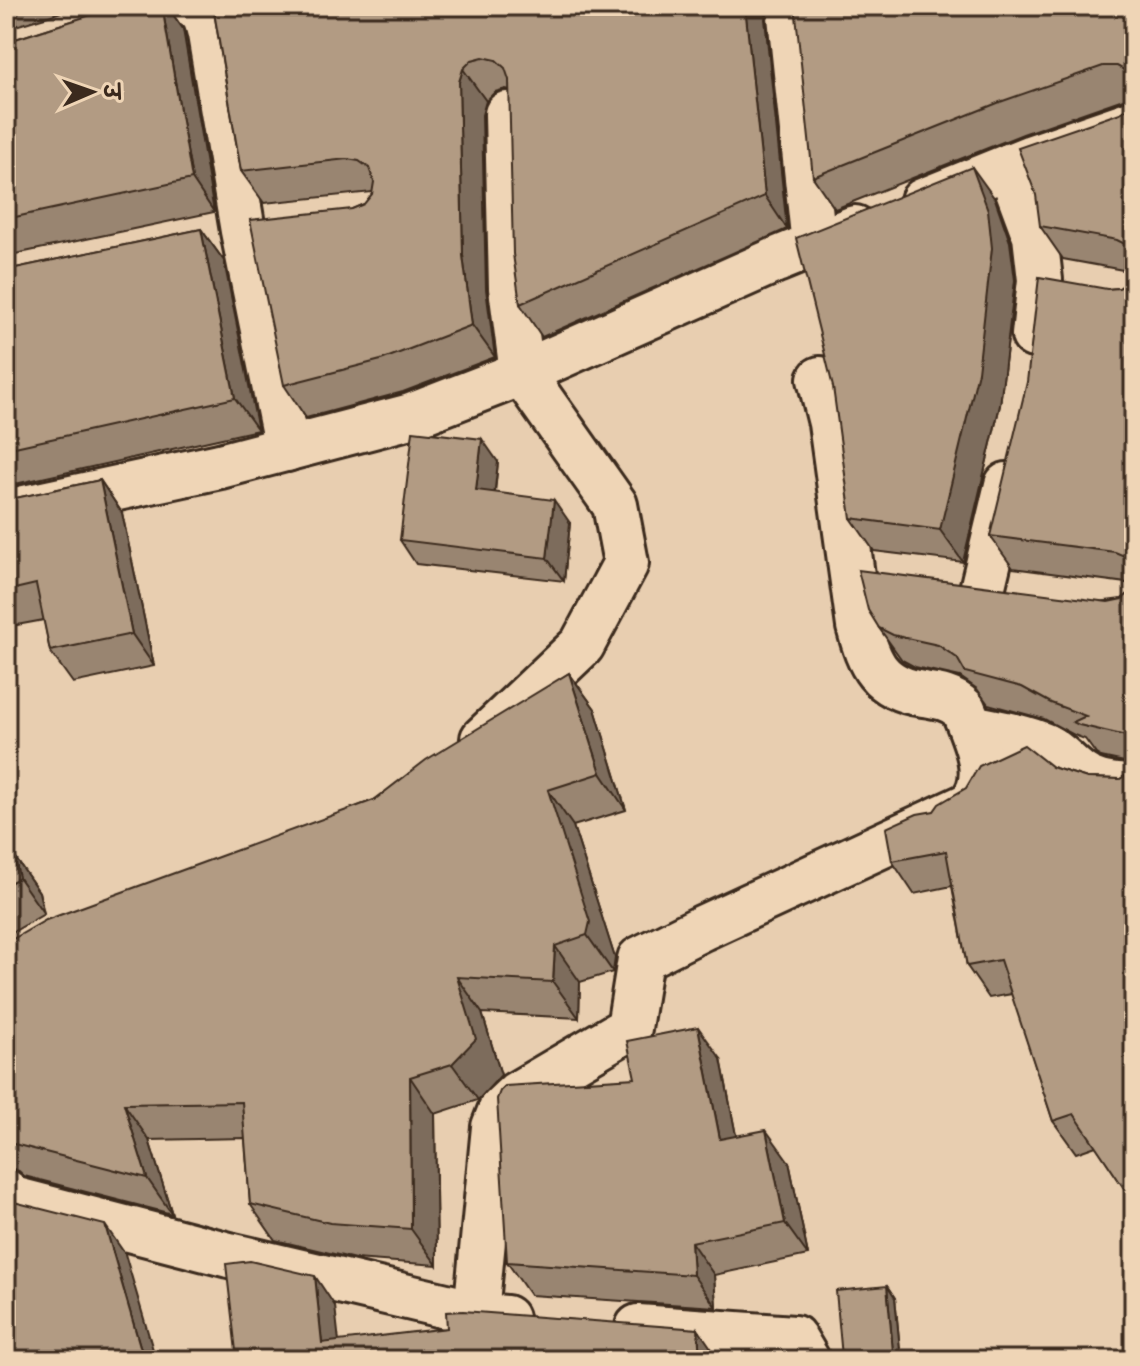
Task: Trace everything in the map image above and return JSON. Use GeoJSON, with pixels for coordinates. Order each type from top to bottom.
{"type":"FeatureCollection","features":[{"type":"Feature","properties":{"kind":"street"},"geometry":{"type":"LineString","coordinates":[[173,7],[200,9],[206,18],[243,231],[287,449]]}},
{"type":"Feature","properties":{"kind":"street"},"geometry":{"type":"LineString","coordinates":[[790,16],[814,245]]}},
{"type":"Feature","properties":{"kind":"street"},"geometry":{"type":"LineString","coordinates":[[449,766],[497,728],[582,645],[626,563],[615,505],[522,373],[511,288],[507,114]]}},
{"type":"Feature","properties":{"kind":"street"},"geometry":{"type":"LineString","coordinates":[[7,509],[220,466],[411,416],[522,373],[814,245],[1009,166],[1134,122]]}},
{"type":"Feature","properties":{"kind":"street"},"geometry":{"type":"LineString","coordinates":[[1009,166],[1056,283],[1028,380]]}},
{"type":"Feature","properties":{"kind":"street"},"geometry":{"type":"LineString","coordinates":[[199,239],[286,226]]}},
{"type":"Feature","properties":{"kind":"street"},"geometry":{"type":"LineString","coordinates":[[820,379],[831,423],[859,626],[874,670],[889,682],[911,692],[956,701],[963,709],[982,770],[982,786],[977,797]]}},
{"type":"Feature","properties":{"kind":"street"},"geometry":{"type":"LineString","coordinates":[[982,590],[1014,454]]}},
{"type":"Feature","properties":{"kind":"street"},"geometry":{"type":"LineString","coordinates":[[852,573],[896,579]]}},
{"type":"Feature","properties":{"kind":"street"},"geometry":{"type":"LineString","coordinates":[[939,584],[1028,595]]}},
{"type":"Feature","properties":{"kind":"street"},"geometry":{"type":"LineString","coordinates":[[971,727],[1045,747],[1059,754],[1078,773],[1092,781],[1134,788]]}},
{"type":"Feature","properties":{"kind":"street"},"geometry":{"type":"LineString","coordinates":[[476,1313],[494,1127],[501,1109],[517,1094],[629,1028],[640,959],[969,805],[1045,747]]}},
{"type":"Feature","properties":{"kind":"street"},"geometry":{"type":"LineString","coordinates":[[6,1192],[9,1198],[229,1255],[493,1317],[541,1320]]}},
{"type":"Feature","properties":{"kind":"street"},"geometry":{"type":"LineString","coordinates":[[604,1325],[794,1338],[807,1360]]}},
{"type":"Feature","properties":{"kind":"building"},"geometry":{"type":"Polygon","coordinates":[[[119,6],[162,6],[192,179],[6,219],[6,42],[119,6]]]}},
{"type":"Feature","properties":{"kind":"building"},"geometry":{"type":"Polygon","coordinates":[[[213,6],[745,6],[765,196],[520,304],[513,254],[509,80],[505,68],[496,60],[483,57],[472,60],[463,69],[459,82],[463,256],[472,325],[381,360],[284,385],[250,220],[352,209],[364,204],[372,194],[374,182],[369,168],[359,161],[347,159],[241,171],[213,6]]]}},
{"type":"Feature","properties":{"kind":"building"},"geometry":{"type":"Polygon","coordinates":[[[795,6],[1134,6],[1134,80],[1117,66],[1103,66],[1000,102],[813,177],[795,6]]]}},
{"type":"Feature","properties":{"kind":"building"},"geometry":{"type":"Polygon","coordinates":[[[1134,99],[1134,255],[1127,245],[1117,240],[1040,226],[1036,195],[1018,148],[1120,113],[1130,107],[1134,99]]]}},
{"type":"Feature","properties":{"kind":"building"},"geometry":{"type":"Polygon","coordinates":[[[972,167],[988,210],[992,248],[978,372],[940,530],[851,518],[833,387],[796,238],[972,167]]]}},
{"type":"Feature","properties":{"kind":"building"},"geometry":{"type":"Polygon","coordinates":[[[201,229],[235,398],[6,449],[6,270],[201,229]]]}},
{"type":"Feature","properties":{"kind":"building"},"geometry":{"type":"Polygon","coordinates":[[[1134,273],[1134,566],[1127,557],[1115,552],[990,536],[1027,382],[1039,277],[1107,289],[1119,288],[1131,280],[1134,273]]]}},
{"type":"Feature","properties":{"kind":"building"},"geometry":{"type":"Polygon","coordinates":[[[413,431],[482,439],[476,490],[554,500],[547,558],[400,540],[413,431]]]}},
{"type":"Feature","properties":{"kind":"building"},"geometry":{"type":"Polygon","coordinates":[[[100,480],[132,634],[50,651],[36,584],[6,591],[6,500],[100,480]]]}},
{"type":"Feature","properties":{"kind":"building"},"geometry":{"type":"Polygon","coordinates":[[[858,570],[1108,602],[1122,599],[1134,585],[1134,746],[1126,736],[1073,722],[1086,716],[1051,703],[1022,687],[965,672],[957,658],[938,645],[893,635],[879,628],[868,610],[858,570]]]}},
{"type":"Feature","properties":{"kind":"building"},"geometry":{"type":"Polygon","coordinates":[[[569,673],[601,773],[548,790],[590,922],[587,935],[555,946],[553,982],[457,977],[476,1039],[452,1064],[410,1077],[411,1229],[330,1223],[250,1204],[242,1102],[124,1104],[147,1178],[6,1142],[6,943],[46,920],[374,800],[426,760],[569,673]]]}},
{"type":"Feature","properties":{"kind":"building"},"geometry":{"type":"Polygon","coordinates":[[[1024,745],[1052,767],[1087,778],[1120,779],[1131,772],[1134,764],[1134,1203],[1074,1114],[1053,1121],[1000,960],[967,966],[946,851],[892,861],[886,828],[917,814],[934,811],[939,804],[966,788],[979,766],[1024,745]]]}},
{"type":"Feature","properties":{"kind":"building"},"geometry":{"type":"Polygon","coordinates":[[[14,856],[19,878],[6,885],[6,857],[14,856]]]}},
{"type":"Feature","properties":{"kind":"building"},"geometry":{"type":"Polygon","coordinates":[[[698,1027],[720,1139],[766,1130],[785,1223],[691,1242],[693,1275],[507,1262],[497,1099],[500,1091],[505,1086],[635,1078],[627,1041],[698,1027]]]}},
{"type":"Feature","properties":{"kind":"building"},"geometry":{"type":"Polygon","coordinates":[[[6,1200],[105,1225],[144,1360],[6,1360],[6,1200]]]}},
{"type":"Feature","properties":{"kind":"building"},"geometry":{"type":"Polygon","coordinates":[[[250,1261],[315,1276],[322,1343],[447,1328],[446,1312],[463,1311],[698,1329],[700,1360],[237,1360],[226,1264],[250,1261]]]}},
{"type":"Feature","properties":{"kind":"building"},"geometry":{"type":"Polygon","coordinates":[[[887,1286],[893,1352],[842,1357],[836,1291],[887,1286]]]}}]}
